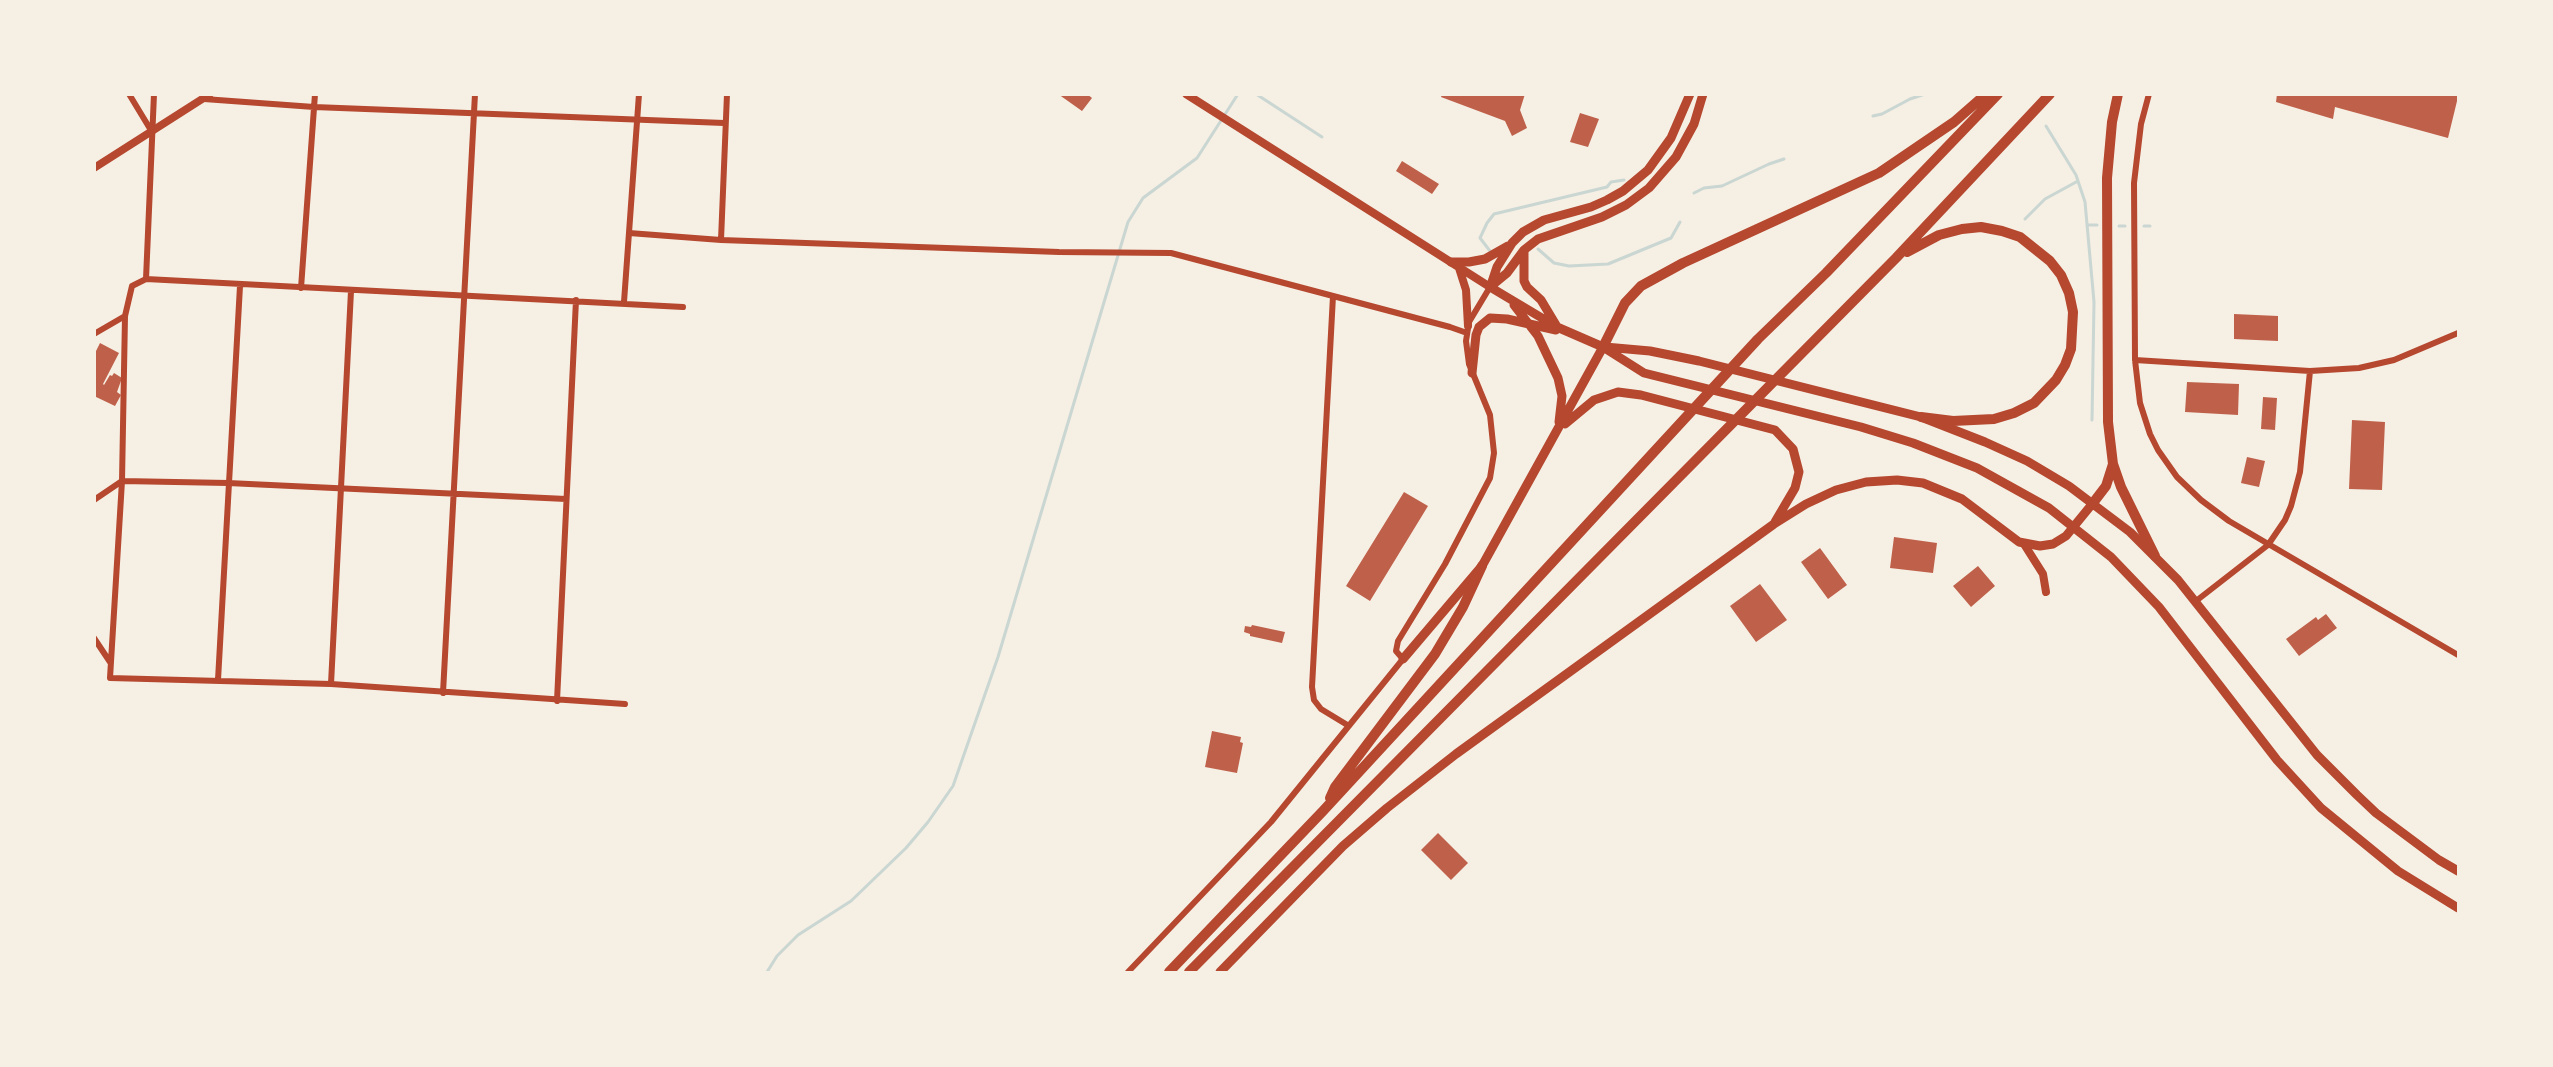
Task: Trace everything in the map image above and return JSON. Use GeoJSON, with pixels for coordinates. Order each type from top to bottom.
{"type":"FeatureCollection","features":[{"type":"Feature","properties":{"kind":"highway"},"geometry":{"type":"LineString","coordinates":[[1603,347],[1625,303],[1641,286],[1683,263],[1879,173],[1954,122],[1986,94]]}},
{"type":"Feature","properties":{"kind":"highway"},"geometry":{"type":"LineString","coordinates":[[1169,972],[1323,811],[1758,339],[1826,273],[1998,94]]}},
{"type":"Feature","properties":{"kind":"highway"},"geometry":{"type":"LineString","coordinates":[[1189,972],[1896,258],[2050,94]]}},
{"type":"Feature","properties":{"kind":"highway"},"geometry":{"type":"LineString","coordinates":[[2118,94],[2112,122],[2107,178],[2108,422],[2113,464],[2121,487],[2155,556]]}},
{"type":"Feature","properties":{"kind":"highway"},"geometry":{"type":"LineString","coordinates":[[1896,258],[1939,235],[1962,229],[1981,227],[2002,231],[2020,237],[2050,261],[2069,293],[2073,312],[2071,349],[2056,380],[2034,403],[2014,413],[1994,419],[1953,421],[1921,417]]}},
{"type":"Feature","properties":{"kind":"highway"},"geometry":{"type":"LineString","coordinates":[[2093,503],[2106,486],[2113,464]]}},
{"type":"Feature","properties":{"kind":"highway"},"geometry":{"type":"LineString","coordinates":[[1323,811],[1335,788],[1435,654],[1463,607],[1482,566]]}},
{"type":"Feature","properties":{"kind":"main road"},"geometry":{"type":"LineString","coordinates":[[1186,94],[1509,299],[1557,327],[1603,347],[1644,373],[1861,427],[1934,450],[1998,479],[2049,508],[2111,557],[2159,607],[2277,760],[2321,808],[2398,871],[2458,908]]}},
{"type":"Feature","properties":{"kind":"main road"},"geometry":{"type":"LineString","coordinates":[[1455,264],[1485,259],[1512,243],[1534,225],[1591,207],[1623,191],[1656,161],[1671,138],[1690,94]]}},
{"type":"Feature","properties":{"kind":"main road"},"geometry":{"type":"LineString","coordinates":[[1490,287],[1508,273],[1524,250],[1545,235],[1585,224],[1610,214],[1649,188],[1676,157],[1694,123],[1703,94]]}},
{"type":"Feature","properties":{"kind":"main road"},"geometry":{"type":"LineString","coordinates":[[1490,287],[1497,267],[1512,243]]}},
{"type":"Feature","properties":{"kind":"main road"},"geometry":{"type":"LineString","coordinates":[[1524,250],[1524,281],[1541,300],[1557,327]]}},
{"type":"Feature","properties":{"kind":"main road"},"geometry":{"type":"LineString","coordinates":[[1455,264],[1466,290],[1467,330]]}},
{"type":"Feature","properties":{"kind":"main road"},"geometry":{"type":"LineString","coordinates":[[1509,299],[1538,336],[1560,386],[1562,402],[1558,430]]}},
{"type":"Feature","properties":{"kind":"main road"},"geometry":{"type":"LineString","coordinates":[[1472,373],[1476,334],[1484,321],[1498,317],[1570,333]]}},
{"type":"Feature","properties":{"kind":"main road"},"geometry":{"type":"LineString","coordinates":[[1603,347],[1650,351],[1921,417],[2027,461],[2116,520],[2155,556],[2196,602],[2317,755],[2376,813],[2439,860],[2458,871]]}},
{"type":"Feature","properties":{"kind":"main road"},"geometry":{"type":"LineString","coordinates":[[1402,659],[1482,566],[1603,347]]}},
{"type":"Feature","properties":{"kind":"main road"},"geometry":{"type":"LineString","coordinates":[[1558,430],[1585,405],[1602,395],[1618,392],[1641,395],[1766,426],[1775,430],[1790,443],[1799,464],[1795,488],[1774,524]]}},
{"type":"Feature","properties":{"kind":"main road"},"geometry":{"type":"LineString","coordinates":[[1220,972],[1343,846],[1387,808],[1456,754],[1774,524],[1806,504],[1844,487],[1866,482],[1906,481],[1932,485],[1970,504],[2006,534],[2025,544],[2040,546],[2053,544],[2066,536],[2093,503]]}},
{"type":"Feature","properties":{"kind":"street"},"geometry":{"type":"LineString","coordinates":[[129,94],[152,132]]}},
{"type":"Feature","properties":{"kind":"street"},"geometry":{"type":"LineString","coordinates":[[146,279],[154,94]]}},
{"type":"Feature","properties":{"kind":"street"},"geometry":{"type":"LineString","coordinates":[[301,288],[315,94]]}},
{"type":"Feature","properties":{"kind":"street"},"geometry":{"type":"LineString","coordinates":[[443,693],[476,94]]}},
{"type":"Feature","properties":{"kind":"street"},"geometry":{"type":"LineString","coordinates":[[624,303],[639,94]]}},
{"type":"Feature","properties":{"kind":"street"},"geometry":{"type":"LineString","coordinates":[[721,240],[726,94]]}},
{"type":"Feature","properties":{"kind":"street"},"geometry":{"type":"LineString","coordinates":[[2149,94],[2141,124],[2134,183],[2135,360],[2137,381],[2150,434],[2168,465],[2201,500],[2268,545],[2458,655]]}},
{"type":"Feature","properties":{"kind":"street"},"geometry":{"type":"LineString","coordinates":[[94,168],[207,97],[314,107],[724,123]]}},
{"type":"Feature","properties":{"kind":"street"},"geometry":{"type":"LineString","coordinates":[[629,233],[721,240],[1059,252],[1171,253],[1467,330]]}},
{"type":"Feature","properties":{"kind":"street"},"geometry":{"type":"LineString","coordinates":[[625,704],[331,684],[110,678],[122,481],[125,316],[132,285],[146,279],[240,286],[576,300],[683,307]]}},
{"type":"Feature","properties":{"kind":"street"},"geometry":{"type":"LineString","coordinates":[[218,680],[240,286]]}},
{"type":"Feature","properties":{"kind":"street"},"geometry":{"type":"LineString","coordinates":[[1128,972],[1271,822],[1402,659],[1396,651],[1398,641],[1445,564],[1490,478],[1494,453],[1491,421],[1467,357],[1467,330],[1490,287]]}},
{"type":"Feature","properties":{"kind":"street"},"geometry":{"type":"LineString","coordinates":[[331,684],[351,291]]}},
{"type":"Feature","properties":{"kind":"street"},"geometry":{"type":"LineString","coordinates":[[1333,296],[1312,687],[1314,700],[1321,709],[1349,726]]}},
{"type":"Feature","properties":{"kind":"street"},"geometry":{"type":"LineString","coordinates":[[557,701],[576,300]]}},
{"type":"Feature","properties":{"kind":"street"},"geometry":{"type":"LineString","coordinates":[[94,334],[125,316]]}},
{"type":"Feature","properties":{"kind":"street"},"geometry":{"type":"LineString","coordinates":[[2135,360],[2310,371],[2375,366],[2458,333]]}},
{"type":"Feature","properties":{"kind":"street"},"geometry":{"type":"LineString","coordinates":[[2196,602],[2268,545],[2285,520],[2296,489],[2310,371]]}},
{"type":"Feature","properties":{"kind":"street"},"geometry":{"type":"LineString","coordinates":[[94,500],[122,481],[228,483],[566,499]]}},
{"type":"Feature","properties":{"kind":"street"},"geometry":{"type":"LineString","coordinates":[[2025,544],[2043,574],[2046,592]]}},
{"type":"Feature","properties":{"kind":"street"},"geometry":{"type":"LineString","coordinates":[[94,638],[110,662]]}},
{"type":"Feature","properties":{"kind":"street"},"geometry":{"type":"LineString","coordinates":[[2439,860],[2458,866]]}},
{"type":"Feature","properties":{"kind":"building"},"geometry":{"type":"Polygon","coordinates":[[[1058,94],[1087,94],[1092,98],[1082,111],[1058,94]]]}},
{"type":"Feature","properties":{"kind":"building"},"geometry":{"type":"Polygon","coordinates":[[[1442,94],[1525,94],[1520,110],[1527,128],[1512,136],[1505,121],[1441,97],[1442,94]]]}},
{"type":"Feature","properties":{"kind":"building"},"geometry":{"type":"Polygon","coordinates":[[[2277,94],[2458,94],[2458,97],[2448,138],[2335,107],[2333,119],[2276,102],[2277,94]]]}},
{"type":"Feature","properties":{"kind":"building"},"geometry":{"type":"Polygon","coordinates":[[[1580,113],[1599,119],[1588,147],[1570,142],[1580,113]]]}},
{"type":"Feature","properties":{"kind":"building"},"geometry":{"type":"Polygon","coordinates":[[[1402,161],[1439,184],[1432,194],[1396,171],[1402,161]]]}},
{"type":"Feature","properties":{"kind":"building"},"geometry":{"type":"Polygon","coordinates":[[[2234,314],[2278,316],[2278,341],[2234,339],[2234,314]]]}},
{"type":"Feature","properties":{"kind":"building"},"geometry":{"type":"Polygon","coordinates":[[[100,343],[119,353],[103,384],[114,373],[122,378],[117,392],[121,395],[115,406],[94,396],[94,355],[100,343]]]}},
{"type":"Feature","properties":{"kind":"building"},"geometry":{"type":"Polygon","coordinates":[[[2187,382],[2239,384],[2238,415],[2185,412],[2187,382]]]}},
{"type":"Feature","properties":{"kind":"building"},"geometry":{"type":"Polygon","coordinates":[[[2263,397],[2277,398],[2275,430],[2261,429],[2263,397]]]}},
{"type":"Feature","properties":{"kind":"building"},"geometry":{"type":"Polygon","coordinates":[[[2352,420],[2385,422],[2382,490],[2349,489],[2352,420]]]}},
{"type":"Feature","properties":{"kind":"building"},"geometry":{"type":"Polygon","coordinates":[[[2247,457],[2265,461],[2259,487],[2241,483],[2247,457]]]}},
{"type":"Feature","properties":{"kind":"building"},"geometry":{"type":"Polygon","coordinates":[[[1404,492],[1428,506],[1370,601],[1346,586],[1404,492]]]}},
{"type":"Feature","properties":{"kind":"building"},"geometry":{"type":"Polygon","coordinates":[[[1894,537],[1937,543],[1933,573],[1890,568],[1894,537]]]}},
{"type":"Feature","properties":{"kind":"building"},"geometry":{"type":"Polygon","coordinates":[[[1820,548],[1847,585],[1828,599],[1801,562],[1820,548]]]}},
{"type":"Feature","properties":{"kind":"building"},"geometry":{"type":"Polygon","coordinates":[[[1978,566],[1995,586],[1971,607],[1953,586],[1978,566]]]}},
{"type":"Feature","properties":{"kind":"building"},"geometry":{"type":"Polygon","coordinates":[[[1760,584],[1787,620],[1756,642],[1730,606],[1760,584]]]}},
{"type":"Feature","properties":{"kind":"building"},"geometry":{"type":"Polygon","coordinates":[[[2326,614],[2337,628],[2299,656],[2286,639],[2316,617],[2318,620],[2326,614]]]}},
{"type":"Feature","properties":{"kind":"building"},"geometry":{"type":"Polygon","coordinates":[[[1252,625],[1285,632],[1282,643],[1250,636],[1244,632],[1245,626],[1251,627],[1252,625]]]}},
{"type":"Feature","properties":{"kind":"building"},"geometry":{"type":"Polygon","coordinates":[[[1212,731],[1241,737],[1240,742],[1243,743],[1237,773],[1205,767],[1212,731]]]}},
{"type":"Feature","properties":{"kind":"building"},"geometry":{"type":"Polygon","coordinates":[[[1438,833],[1468,863],[1451,880],[1421,850],[1438,833]]]}},
{"type":"Feature","properties":{"kind":"waterway"},"geometry":{"type":"LineString","coordinates":[[767,972],[777,956],[798,935],[851,901],[906,848],[928,822],[953,786],[998,657],[1128,222],[1143,198],[1197,158],[1238,94]]}},
{"type":"Feature","properties":{"kind":"waterway"},"geometry":{"type":"LineString","coordinates":[[1256,94],[1322,137]]}},
{"type":"Feature","properties":{"kind":"waterway"},"geometry":{"type":"LineString","coordinates":[[1873,116],[1925,94]]}},
{"type":"Feature","properties":{"kind":"waterway"},"geometry":{"type":"LineString","coordinates":[[2046,126],[2076,175],[2085,202],[2094,302],[2092,420]]}},
{"type":"Feature","properties":{"kind":"waterway"},"geometry":{"type":"LineString","coordinates":[[1694,193],[1704,188],[1722,186],[1784,159]]}},
{"type":"Feature","properties":{"kind":"waterway"},"geometry":{"type":"LineString","coordinates":[[1490,251],[1480,238],[1494,214],[1607,187],[1611,182],[1624,180]]}},
{"type":"Feature","properties":{"kind":"waterway"},"geometry":{"type":"LineString","coordinates":[[2025,219],[2045,199],[2078,181]]}},
{"type":"Feature","properties":{"kind":"waterway"},"geometry":{"type":"LineString","coordinates":[[1538,249],[1554,263],[1569,266],[1608,264],[1671,238],[1680,222]]}},
{"type":"Feature","properties":{"kind":"waterway"},"geometry":{"type":"LineString","coordinates":[[2087,225],[2097,225]]}},
{"type":"Feature","properties":{"kind":"waterway"},"geometry":{"type":"LineString","coordinates":[[2119,226],[2125,226]]}},
{"type":"Feature","properties":{"kind":"waterway"},"geometry":{"type":"LineString","coordinates":[[2144,226],[2150,226]]}}]}
